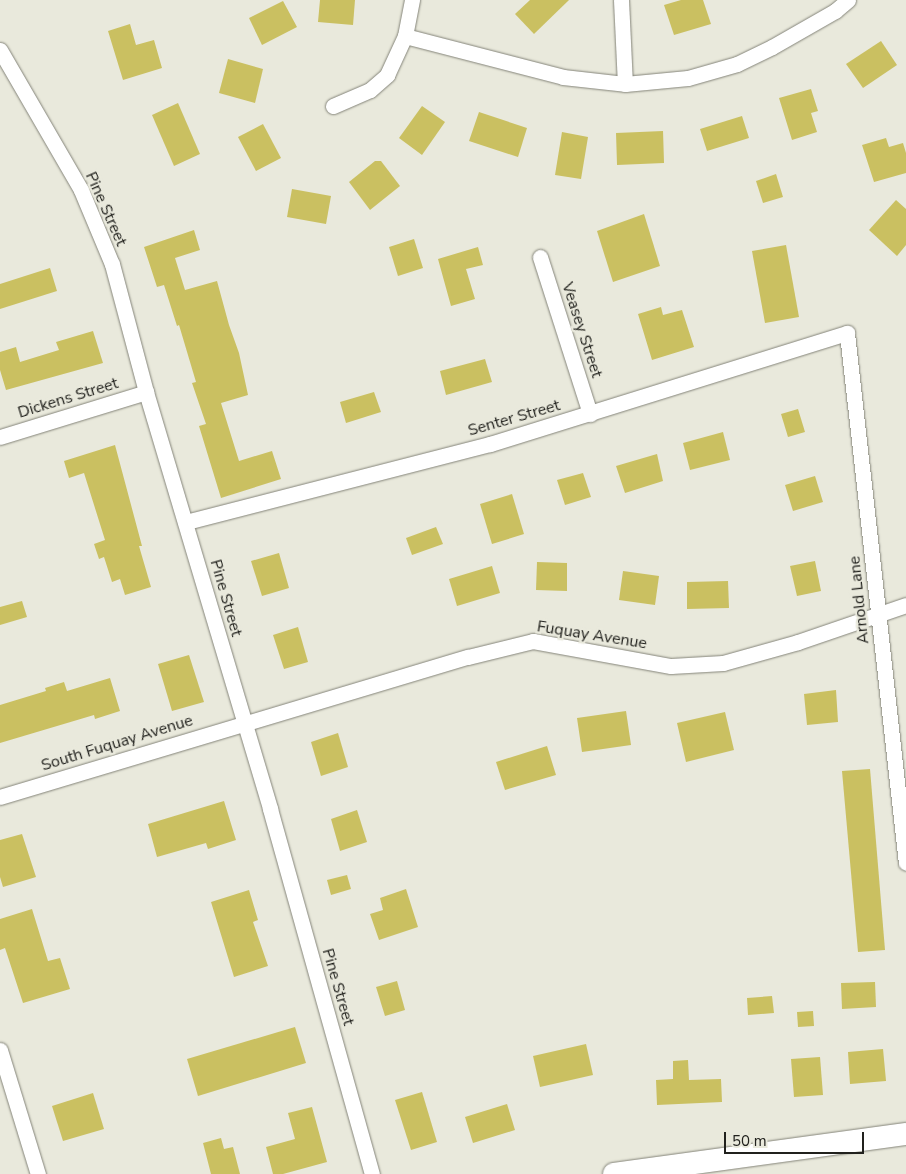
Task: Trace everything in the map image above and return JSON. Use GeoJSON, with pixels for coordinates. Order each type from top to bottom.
{"type":"FeatureCollection","features":[{"type":"Feature","properties":{"kind":"main road"},"geometry":{"type":"LineString","coordinates":[[614,1174],[906,1134]]}},
{"type":"Feature","properties":{"kind":"street"},"geometry":{"type":"LineString","coordinates":[[333,106],[370,90],[387,75],[405,36],[412,0]]}},
{"type":"Feature","properties":{"kind":"street"},"geometry":{"type":"LineString","coordinates":[[620,0],[624,84]]}},
{"type":"Feature","properties":{"kind":"street"},"geometry":{"type":"LineString","coordinates":[[405,36],[563,77],[624,84],[688,78],[737,64],[827,16],[848,0]]}},
{"type":"Feature","properties":{"kind":"street","name":"Pine Street"},"geometry":{"type":"LineString","coordinates":[[0,50],[81,190],[112,264],[146,392],[186,522],[372,1174]]}},
{"type":"Feature","properties":{"kind":"street","name":"Veasey Street"},"geometry":{"type":"LineString","coordinates":[[540,257],[590,414]]}},
{"type":"Feature","properties":{"kind":"street","name":"Senter Street"},"geometry":{"type":"LineString","coordinates":[[186,522],[490,444],[847,334]]}},
{"type":"Feature","properties":{"kind":"street","name":"Arnold Lane"},"geometry":{"type":"LineString","coordinates":[[847,334],[906,864]]}},
{"type":"Feature","properties":{"kind":"street","name":"Dickens Street"},"geometry":{"type":"LineString","coordinates":[[0,437],[146,392]]}},
{"type":"Feature","properties":{"kind":"street","name":"Fuquay Avenue"},"geometry":{"type":"LineString","coordinates":[[244,724],[468,657],[533,641],[670,666],[723,662],[798,642],[906,605]]}},
{"type":"Feature","properties":{"kind":"street","name":"South Fuquay Avenue"},"geometry":{"type":"LineString","coordinates":[[0,797],[244,724]]}},
{"type":"Feature","properties":{"kind":"street"},"geometry":{"type":"LineString","coordinates":[[0,1050],[38,1174]]}},
{"type":"Feature","properties":{"kind":"building"},"geometry":{"type":"Polygon","coordinates":[[[320,0],[355,0],[353,25],[318,22],[320,0]]]}},
{"type":"Feature","properties":{"kind":"building"},"geometry":{"type":"Polygon","coordinates":[[[530,0],[569,0],[534,34],[515,14],[530,0]]]}},
{"type":"Feature","properties":{"kind":"building"},"geometry":{"type":"Polygon","coordinates":[[[681,0],[703,0],[711,24],[674,35],[664,5],[681,0]]]}},
{"type":"Feature","properties":{"kind":"building"},"geometry":{"type":"Polygon","coordinates":[[[283,1],[297,27],[262,45],[249,18],[283,1]]]}},
{"type":"Feature","properties":{"kind":"building"},"geometry":{"type":"Polygon","coordinates":[[[130,24],[136,45],[154,40],[162,68],[123,80],[108,31],[130,24]]]}},
{"type":"Feature","properties":{"kind":"building"},"geometry":{"type":"Polygon","coordinates":[[[881,41],[897,65],[863,88],[846,64],[881,41]]]}},
{"type":"Feature","properties":{"kind":"building"},"geometry":{"type":"Polygon","coordinates":[[[228,59],[263,69],[255,103],[219,93],[228,59]]]}},
{"type":"Feature","properties":{"kind":"building"},"geometry":{"type":"Polygon","coordinates":[[[811,89],[818,111],[811,113],[817,132],[792,140],[779,98],[811,89]]]}},
{"type":"Feature","properties":{"kind":"building"},"geometry":{"type":"Polygon","coordinates":[[[178,103],[200,154],[174,166],[152,115],[178,103]]]}},
{"type":"Feature","properties":{"kind":"building"},"geometry":{"type":"Polygon","coordinates":[[[422,106],[445,122],[422,155],[399,138],[422,106]]]}},
{"type":"Feature","properties":{"kind":"building"},"geometry":{"type":"Polygon","coordinates":[[[479,112],[527,128],[518,157],[469,141],[479,112]]]}},
{"type":"Feature","properties":{"kind":"building"},"geometry":{"type":"Polygon","coordinates":[[[742,116],[749,138],[707,151],[700,129],[742,116]]]}},
{"type":"Feature","properties":{"kind":"building"},"geometry":{"type":"Polygon","coordinates":[[[263,124],[281,158],[256,171],[238,137],[263,124]]]}},
{"type":"Feature","properties":{"kind":"building"},"geometry":{"type":"Polygon","coordinates":[[[663,131],[664,163],[617,165],[616,133],[663,131]]]}},
{"type":"Feature","properties":{"kind":"building"},"geometry":{"type":"Polygon","coordinates":[[[562,132],[588,137],[581,179],[555,175],[562,132]]]}},
{"type":"Feature","properties":{"kind":"building"},"geometry":{"type":"Polygon","coordinates":[[[886,138],[889,147],[903,143],[906,153],[906,173],[874,182],[862,145],[886,138]]]}},
{"type":"Feature","properties":{"kind":"building"},"geometry":{"type":"Polygon","coordinates":[[[375,161],[381,161],[400,186],[370,210],[349,182],[375,161]]]}},
{"type":"Feature","properties":{"kind":"building"},"geometry":{"type":"Polygon","coordinates":[[[776,174],[783,197],[763,203],[756,181],[776,174]]]}},
{"type":"Feature","properties":{"kind":"building"},"geometry":{"type":"Polygon","coordinates":[[[292,189],[331,196],[326,224],[287,217],[292,189]]]}},
{"type":"Feature","properties":{"kind":"building"},"geometry":{"type":"Polygon","coordinates":[[[896,200],[906,209],[906,245],[897,256],[869,230],[896,200]]]}},
{"type":"Feature","properties":{"kind":"building"},"geometry":{"type":"Polygon","coordinates":[[[644,214],[660,266],[613,282],[597,231],[644,214]]]}},
{"type":"Feature","properties":{"kind":"building"},"geometry":{"type":"Polygon","coordinates":[[[194,230],[200,250],[175,258],[185,290],[217,281],[239,353],[248,395],[221,403],[239,461],[272,451],[281,479],[221,498],[199,426],[206,424],[192,383],[196,382],[179,325],[177,326],[164,285],[157,287],[144,247],[194,230]]]}},
{"type":"Feature","properties":{"kind":"building"},"geometry":{"type":"Polygon","coordinates":[[[414,239],[423,268],[398,276],[389,247],[414,239]]]}},
{"type":"Feature","properties":{"kind":"building"},"geometry":{"type":"Polygon","coordinates":[[[786,245],[799,317],[765,323],[752,251],[786,245]]]}},
{"type":"Feature","properties":{"kind":"building"},"geometry":{"type":"Polygon","coordinates":[[[478,247],[483,265],[466,269],[475,299],[451,306],[438,259],[478,247]]]}},
{"type":"Feature","properties":{"kind":"building"},"geometry":{"type":"Polygon","coordinates":[[[50,268],[57,291],[0,309],[0,284],[50,268]]]}},
{"type":"Feature","properties":{"kind":"building"},"geometry":{"type":"Polygon","coordinates":[[[661,307],[663,315],[682,310],[694,347],[652,360],[638,314],[661,307]]]}},
{"type":"Feature","properties":{"kind":"building"},"geometry":{"type":"Polygon","coordinates":[[[93,331],[103,363],[6,390],[0,370],[0,352],[16,347],[20,362],[59,350],[56,342],[93,331]]]}},
{"type":"Feature","properties":{"kind":"building"},"geometry":{"type":"Polygon","coordinates":[[[485,359],[492,382],[446,395],[440,371],[485,359]]]}},
{"type":"Feature","properties":{"kind":"building"},"geometry":{"type":"Polygon","coordinates":[[[374,392],[381,412],[346,423],[340,402],[374,392]]]}},
{"type":"Feature","properties":{"kind":"building"},"geometry":{"type":"Polygon","coordinates":[[[798,409],[805,432],[788,437],[781,414],[798,409]]]}},
{"type":"Feature","properties":{"kind":"building"},"geometry":{"type":"Polygon","coordinates":[[[723,432],[730,460],[690,470],[683,443],[723,432]]]}},
{"type":"Feature","properties":{"kind":"building"},"geometry":{"type":"Polygon","coordinates":[[[115,445],[142,546],[139,546],[151,587],[125,595],[120,579],[112,582],[104,557],[99,559],[94,544],[105,540],[84,473],[69,478],[64,461],[115,445]]]}},
{"type":"Feature","properties":{"kind":"building"},"geometry":{"type":"Polygon","coordinates":[[[657,454],[663,481],[625,493],[616,466],[657,454]]]}},
{"type":"Feature","properties":{"kind":"building"},"geometry":{"type":"Polygon","coordinates":[[[583,473],[591,497],[565,505],[557,480],[583,473]]]}},
{"type":"Feature","properties":{"kind":"building"},"geometry":{"type":"Polygon","coordinates":[[[815,476],[823,502],[793,511],[785,485],[815,476]]]}},
{"type":"Feature","properties":{"kind":"building"},"geometry":{"type":"Polygon","coordinates":[[[512,494],[524,534],[492,544],[480,504],[512,494]]]}},
{"type":"Feature","properties":{"kind":"building"},"geometry":{"type":"Polygon","coordinates":[[[436,527],[443,544],[412,555],[406,538],[436,527]]]}},
{"type":"Feature","properties":{"kind":"building"},"geometry":{"type":"Polygon","coordinates":[[[279,553],[289,588],[262,596],[251,561],[279,553]]]}},
{"type":"Feature","properties":{"kind":"building"},"geometry":{"type":"Polygon","coordinates":[[[815,561],[821,591],[797,596],[790,566],[815,561]]]}},
{"type":"Feature","properties":{"kind":"building"},"geometry":{"type":"Polygon","coordinates":[[[537,562],[567,563],[567,591],[536,590],[537,562]]]}},
{"type":"Feature","properties":{"kind":"building"},"geometry":{"type":"Polygon","coordinates":[[[492,566],[500,593],[457,606],[449,579],[492,566]]]}},
{"type":"Feature","properties":{"kind":"building"},"geometry":{"type":"Polygon","coordinates":[[[623,571],[659,576],[655,605],[619,600],[623,571]]]}},
{"type":"Feature","properties":{"kind":"building"},"geometry":{"type":"Polygon","coordinates":[[[728,581],[729,608],[687,609],[687,582],[728,581]]]}},
{"type":"Feature","properties":{"kind":"building"},"geometry":{"type":"Polygon","coordinates":[[[22,601],[27,617],[0,625],[0,607],[22,601]]]}},
{"type":"Feature","properties":{"kind":"building"},"geometry":{"type":"Polygon","coordinates":[[[298,627],[308,662],[284,669],[273,635],[298,627]]]}},
{"type":"Feature","properties":{"kind":"building"},"geometry":{"type":"Polygon","coordinates":[[[189,655],[204,702],[172,711],[158,664],[189,655]]]}},
{"type":"Feature","properties":{"kind":"building"},"geometry":{"type":"Polygon","coordinates":[[[110,678],[120,711],[95,719],[94,715],[0,743],[0,705],[46,691],[45,688],[64,682],[67,691],[110,678]]]}},
{"type":"Feature","properties":{"kind":"building"},"geometry":{"type":"Polygon","coordinates":[[[836,690],[838,722],[807,725],[804,694],[836,690]]]}},
{"type":"Feature","properties":{"kind":"building"},"geometry":{"type":"Polygon","coordinates":[[[626,711],[631,745],[582,752],[577,718],[626,711]]]}},
{"type":"Feature","properties":{"kind":"building"},"geometry":{"type":"Polygon","coordinates":[[[725,712],[734,750],[686,762],[677,723],[725,712]]]}},
{"type":"Feature","properties":{"kind":"building"},"geometry":{"type":"Polygon","coordinates":[[[338,733],[348,767],[321,776],[311,742],[338,733]]]}},
{"type":"Feature","properties":{"kind":"building"},"geometry":{"type":"Polygon","coordinates":[[[547,746],[556,775],[505,790],[496,762],[547,746]]]}},
{"type":"Feature","properties":{"kind":"building"},"geometry":{"type":"Polygon","coordinates":[[[870,769],[885,950],[858,952],[842,771],[870,769]]]}},
{"type":"Feature","properties":{"kind":"building"},"geometry":{"type":"Polygon","coordinates":[[[224,801],[236,840],[208,849],[206,843],[157,857],[148,824],[224,801]]]}},
{"type":"Feature","properties":{"kind":"building"},"geometry":{"type":"Polygon","coordinates":[[[357,810],[367,842],[340,851],[331,819],[357,810]]]}},
{"type":"Feature","properties":{"kind":"building"},"geometry":{"type":"Polygon","coordinates":[[[22,834],[36,877],[3,887],[0,877],[0,840],[22,834]]]}},
{"type":"Feature","properties":{"kind":"building"},"geometry":{"type":"Polygon","coordinates":[[[347,875],[351,889],[331,895],[327,880],[347,875]]]}},
{"type":"Feature","properties":{"kind":"building"},"geometry":{"type":"Polygon","coordinates":[[[406,889],[418,927],[379,940],[370,914],[383,910],[380,898],[406,889]]]}},
{"type":"Feature","properties":{"kind":"building"},"geometry":{"type":"Polygon","coordinates":[[[249,890],[258,920],[253,922],[268,966],[234,977],[211,902],[249,890]]]}},
{"type":"Feature","properties":{"kind":"building"},"geometry":{"type":"Polygon","coordinates":[[[32,909],[48,961],[60,958],[70,989],[23,1003],[5,948],[0,950],[0,919],[32,909]]]}},
{"type":"Feature","properties":{"kind":"building"},"geometry":{"type":"Polygon","coordinates":[[[397,981],[405,1010],[385,1016],[376,987],[397,981]]]}},
{"type":"Feature","properties":{"kind":"building"},"geometry":{"type":"Polygon","coordinates":[[[875,982],[876,1007],[842,1009],[841,983],[875,982]]]}},
{"type":"Feature","properties":{"kind":"building"},"geometry":{"type":"Polygon","coordinates":[[[772,996],[774,1013],[748,1015],[747,998],[772,996]]]}},
{"type":"Feature","properties":{"kind":"building"},"geometry":{"type":"Polygon","coordinates":[[[813,1011],[814,1026],[798,1027],[797,1012],[813,1011]]]}},
{"type":"Feature","properties":{"kind":"building"},"geometry":{"type":"Polygon","coordinates":[[[295,1027],[306,1063],[198,1096],[187,1059],[295,1027]]]}},
{"type":"Feature","properties":{"kind":"building"},"geometry":{"type":"Polygon","coordinates":[[[586,1044],[593,1075],[540,1087],[533,1056],[586,1044]]]}},
{"type":"Feature","properties":{"kind":"building"},"geometry":{"type":"Polygon","coordinates":[[[883,1049],[886,1081],[850,1084],[848,1052],[883,1049]]]}},
{"type":"Feature","properties":{"kind":"building"},"geometry":{"type":"Polygon","coordinates":[[[820,1057],[823,1095],[794,1097],[791,1059],[820,1057]]]}},
{"type":"Feature","properties":{"kind":"building"},"geometry":{"type":"Polygon","coordinates":[[[688,1060],[689,1080],[721,1079],[722,1102],[657,1105],[656,1080],[673,1079],[673,1061],[688,1060]]]}},
{"type":"Feature","properties":{"kind":"building"},"geometry":{"type":"Polygon","coordinates":[[[422,1092],[437,1142],[411,1150],[395,1100],[422,1092]]]}},
{"type":"Feature","properties":{"kind":"building"},"geometry":{"type":"Polygon","coordinates":[[[93,1093],[104,1129],[63,1141],[52,1106],[93,1093]]]}},
{"type":"Feature","properties":{"kind":"building"},"geometry":{"type":"Polygon","coordinates":[[[507,1104],[515,1130],[473,1143],[465,1117],[507,1104]]]}},
{"type":"Feature","properties":{"kind":"building"},"geometry":{"type":"Polygon","coordinates":[[[312,1107],[327,1162],[283,1174],[273,1174],[266,1147],[295,1139],[288,1113],[312,1107]]]}},
{"type":"Feature","properties":{"kind":"building"},"geometry":{"type":"Polygon","coordinates":[[[221,1138],[224,1149],[233,1147],[240,1174],[211,1174],[203,1143],[221,1138]]]}}]}
